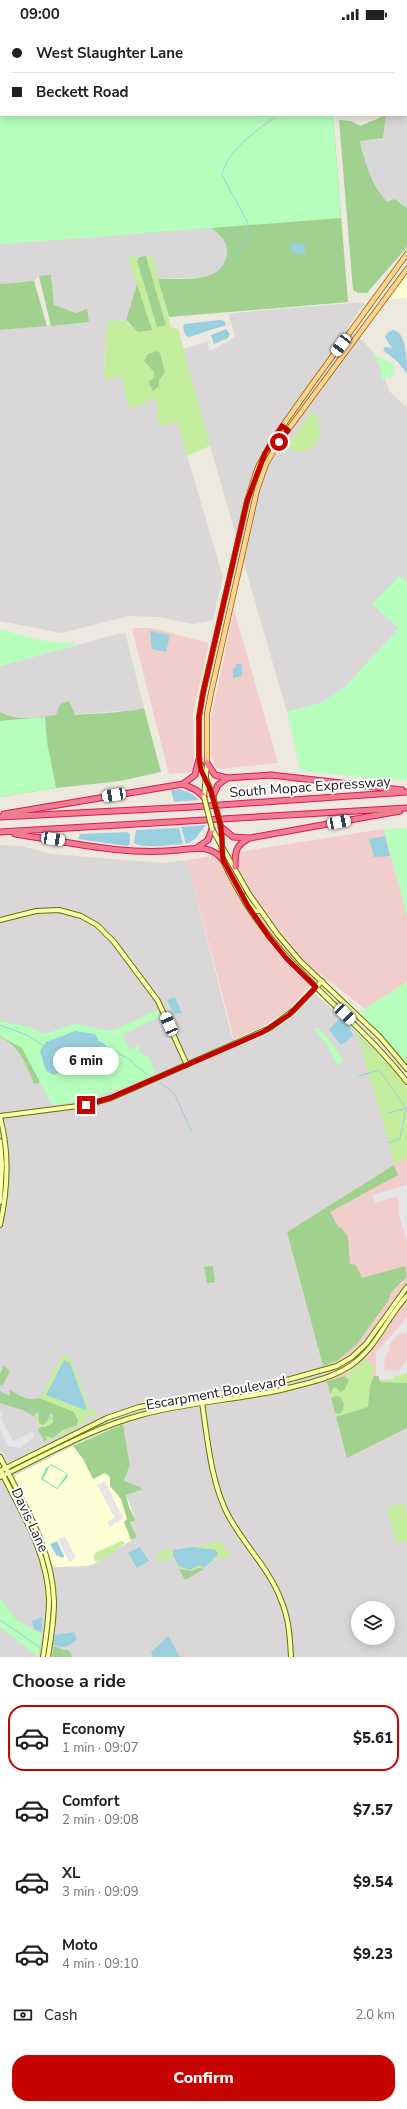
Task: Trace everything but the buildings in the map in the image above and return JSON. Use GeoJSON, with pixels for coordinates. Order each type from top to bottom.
{"type":"FeatureCollection","features":[{"type":"Feature","properties":{"kind":"highway"},"geometry":{"type":"LineString","coordinates":[[0,816],[183,784],[195,775],[199,759]]}},
{"type":"Feature","properties":{"kind":"highway"},"geometry":{"type":"LineString","coordinates":[[207,763],[215,774],[227,778],[272,775],[407,791]]}},
{"type":"Feature","properties":{"kind":"highway"},"geometry":{"type":"LineString","coordinates":[[213,796],[218,785],[227,778]]}},
{"type":"Feature","properties":{"kind":"highway"},"geometry":{"type":"LineString","coordinates":[[183,784],[194,788],[204,797]]}},
{"type":"Feature","properties":{"kind":"highway","name":"South Mopac Expressway"},"geometry":{"type":"LineString","coordinates":[[0,816],[192,807],[407,791]]}},
{"type":"Feature","properties":{"kind":"highway"},"geometry":{"type":"LineString","coordinates":[[235,867],[236,849],[241,842],[250,838],[407,809]]}},
{"type":"Feature","properties":{"kind":"highway","name":"South Mopac Expressway"},"geometry":{"type":"LineString","coordinates":[[2,832],[407,809]]}},
{"type":"Feature","properties":{"kind":"highway"},"geometry":{"type":"LineString","coordinates":[[221,827],[233,837],[250,838]]}},
{"type":"Feature","properties":{"kind":"highway"},"geometry":{"type":"LineString","coordinates":[[197,848],[208,840],[212,829]]}},
{"type":"Feature","properties":{"kind":"highway"},"geometry":{"type":"LineString","coordinates":[[2,832],[130,850],[173,850],[197,848],[213,850],[223,860]]}},
{"type":"Feature","properties":{"kind":"main road"},"geometry":{"type":"LineString","coordinates":[[407,254],[282,426],[258,467],[247,501],[199,711],[199,759],[213,796],[221,827],[223,860],[240,893],[254,916],[287,959],[360,1029],[407,1082]]}},
{"type":"Feature","properties":{"kind":"main road"},"geometry":{"type":"LineString","coordinates":[[278,935],[260,911],[212,829],[204,797],[207,763],[207,713],[263,472],[270,457],[288,430],[407,269]]}},
{"type":"Feature","properties":{"kind":"main road"},"geometry":{"type":"LineString","coordinates":[[282,426],[288,430]]}},
{"type":"Feature","properties":{"kind":"main road"},"geometry":{"type":"LineString","coordinates":[[235,551],[243,553]]}},
{"type":"Feature","properties":{"kind":"main road"},"geometry":{"type":"LineString","coordinates":[[206,678],[207,684],[203,708],[207,713]]}},
{"type":"Feature","properties":{"kind":"main road"},"geometry":{"type":"LineString","coordinates":[[199,711],[205,719],[204,740],[206,749]]}},
{"type":"Feature","properties":{"kind":"main road"},"geometry":{"type":"LineString","coordinates":[[240,893],[254,911],[260,911]]}},
{"type":"Feature","properties":{"kind":"main road"},"geometry":{"type":"LineString","coordinates":[[0,920],[36,911],[59,910],[81,916],[102,929],[114,942],[158,1001],[187,1065]]}},
{"type":"Feature","properties":{"kind":"main road"},"geometry":{"type":"LineString","coordinates":[[254,916],[260,915],[301,962],[369,1026],[407,1069]]}},
{"type":"Feature","properties":{"kind":"main road"},"geometry":{"type":"LineString","coordinates":[[0,1225],[8,1176],[6,1147],[0,1117],[99,1102],[187,1065],[270,1028],[292,1012],[322,981]]}},
{"type":"Feature","properties":{"kind":"main road"},"geometry":{"type":"LineString","coordinates":[[0,1141],[2,1165],[0,1202]]}},
{"type":"Feature","properties":{"kind":"main road","name":"Escarpment Boulevard"},"geometry":{"type":"LineString","coordinates":[[0,1470],[112,1416],[145,1405],[269,1385],[330,1369],[358,1352],[407,1287]]}},
{"type":"Feature","properties":{"kind":"main road","name":"Escarpment Boulevard"},"geometry":{"type":"LineString","coordinates":[[2,1476],[111,1424],[160,1410],[268,1393],[323,1379],[346,1368],[363,1356],[383,1332],[407,1296]]}},
{"type":"Feature","properties":{"kind":"main road"},"geometry":{"type":"LineString","coordinates":[[377,1328],[383,1332]]}},
{"type":"Feature","properties":{"kind":"main road"},"geometry":{"type":"LineString","coordinates":[[201,1396],[213,1469],[222,1502],[228,1515],[268,1573],[279,1595],[287,1619],[291,1657]]}},
{"type":"Feature","properties":{"kind":"main road","name":"Davis Lane"},"geometry":{"type":"LineString","coordinates":[[0,1457],[39,1536],[50,1568],[54,1607],[48,1657]]}},
{"type":"Feature","properties":{"kind":"main road","name":"Davis Lane"},"geometry":{"type":"LineString","coordinates":[[0,1470],[35,1540],[46,1572],[48,1612],[42,1657]]}},
{"type":"Feature","properties":{"kind":"shaded area"},"geometry":{"type":"Polygon","coordinates":[[[386,116],[407,116],[407,208],[399,201],[387,202],[367,169],[360,141],[383,138],[386,116]]]}},
{"type":"Feature","properties":{"kind":"shaded area"},"geometry":{"type":"Polygon","coordinates":[[[211,228],[220,234],[228,249],[227,260],[220,271],[209,277],[136,280],[137,284],[126,320],[107,321],[104,364],[121,376],[144,404],[147,400],[155,399],[158,405],[156,410],[177,422],[223,577],[213,620],[193,624],[159,617],[128,616],[61,633],[0,621],[0,330],[89,322],[76,313],[54,305],[39,276],[34,281],[0,284],[0,244],[211,228]]]}},
{"type":"Feature","properties":{"kind":"shaded area"},"geometry":{"type":"Polygon","coordinates":[[[407,274],[407,298],[389,299],[407,274]]]}},
{"type":"Feature","properties":{"kind":"shaded area"},"geometry":{"type":"Polygon","coordinates":[[[365,302],[347,328],[364,342],[375,354],[390,392],[407,408],[407,582],[399,576],[399,628],[345,687],[323,702],[287,712],[182,349],[207,342],[209,350],[212,350],[231,340],[235,336],[229,315],[234,313],[365,302]]]}},
{"type":"Feature","properties":{"kind":"shaded area"},"geometry":{"type":"Polygon","coordinates":[[[234,610],[278,763],[220,769],[215,766],[211,754],[211,719],[234,610]]]}},
{"type":"Feature","properties":{"kind":"shaded area"},"geometry":{"type":"Polygon","coordinates":[[[152,628],[209,643],[193,713],[193,772],[169,774],[132,629],[152,628]]]}},
{"type":"Feature","properties":{"kind":"shaded area"},"geometry":{"type":"Polygon","coordinates":[[[125,632],[144,708],[125,712],[116,711],[0,721],[0,666],[125,632]]]}},
{"type":"Feature","properties":{"kind":"shaded area"},"geometry":{"type":"Polygon","coordinates":[[[384,829],[407,916],[407,982],[365,1009],[320,974],[288,1010],[259,1029],[234,1039],[187,860],[384,829]]]}},
{"type":"Feature","properties":{"kind":"shaded area"},"geometry":{"type":"Polygon","coordinates":[[[0,845],[22,846],[51,854],[163,863],[187,860],[232,1037],[240,1046],[264,1036],[277,1028],[295,1015],[315,994],[354,1030],[361,1047],[393,1156],[394,1165],[287,1232],[347,1458],[407,1428],[407,1657],[0,1657],[0,845]]]}},
{"type":"Feature","properties":{"kind":"shaded area"},"geometry":{"type":"Polygon","coordinates":[[[407,1157],[407,1428],[347,1458],[287,1232],[407,1157]]]}},
{"type":"Feature","properties":{"kind":"shaded area"},"geometry":{"type":"Polygon","coordinates":[[[407,1185],[407,1242],[399,1214],[398,1196],[375,1203],[372,1195],[407,1185]]]}},
{"type":"Feature","properties":{"kind":"shaded area"},"geometry":{"type":"Polygon","coordinates":[[[407,1317],[407,1334],[405,1332],[402,1334],[400,1333],[391,1342],[388,1348],[390,1350],[385,1356],[384,1370],[399,1371],[407,1359],[407,1373],[393,1377],[393,1380],[379,1379],[379,1376],[376,1376],[376,1353],[407,1317]]]}},
{"type":"Feature","properties":{"kind":"shaded area"},"geometry":{"type":"Polygon","coordinates":[[[0,1410],[3,1416],[1,1418],[13,1441],[32,1432],[34,1437],[20,1448],[8,1446],[0,1429],[0,1410]]]}},
{"type":"Feature","properties":{"kind":"shaded area"},"geometry":{"type":"Polygon","coordinates":[[[123,1424],[130,1465],[124,1481],[141,1487],[141,1490],[126,1495],[136,1520],[130,1524],[137,1537],[104,1559],[89,1566],[55,1567],[53,1566],[40,1529],[14,1478],[16,1475],[83,1441],[123,1424]]]}},
{"type":"Feature","properties":{"kind":"shaded area"},"geometry":{"type":"Polygon","coordinates":[[[105,1481],[123,1518],[117,1523],[114,1522],[115,1524],[110,1527],[107,1522],[114,1518],[115,1515],[113,1515],[97,1485],[105,1481]]]}},
{"type":"Feature","properties":{"kind":"shaded area"},"geometry":{"type":"Polygon","coordinates":[[[65,1536],[76,1558],[69,1562],[58,1540],[65,1536]]]}},
{"type":"Feature","properties":{"kind":"green space"},"geometry":{"type":"Polygon","coordinates":[[[0,116],[333,116],[341,218],[0,244],[0,116]]]}},
{"type":"Feature","properties":{"kind":"green space"},"geometry":{"type":"Polygon","coordinates":[[[333,116],[348,302],[169,317],[158,279],[190,279],[211,275],[219,270],[224,263],[227,248],[220,235],[211,228],[144,233],[333,116]]]}},
{"type":"Feature","properties":{"kind":"green space"},"geometry":{"type":"Polygon","coordinates":[[[386,116],[383,138],[360,141],[369,173],[381,195],[387,202],[395,199],[407,208],[407,247],[367,293],[358,293],[353,290],[339,120],[351,121],[360,126],[386,116]]]}},
{"type":"Feature","properties":{"kind":"green space"},"geometry":{"type":"Polygon","coordinates":[[[152,255],[171,327],[178,329],[210,446],[187,456],[177,422],[160,427],[156,412],[158,405],[155,399],[150,399],[143,405],[129,408],[121,376],[106,380],[104,373],[107,321],[126,320],[128,325],[151,330],[128,257],[139,257],[137,261],[166,325],[146,256],[152,255]]]}},
{"type":"Feature","properties":{"kind":"green space"},"geometry":{"type":"Polygon","coordinates":[[[146,256],[166,325],[157,327],[137,261],[139,257],[146,256]]]}},
{"type":"Feature","properties":{"kind":"green space"},"geometry":{"type":"Polygon","coordinates":[[[51,275],[54,305],[76,313],[87,309],[89,322],[51,326],[39,276],[51,275]]]}},
{"type":"Feature","properties":{"kind":"green space"},"geometry":{"type":"Polygon","coordinates":[[[34,281],[47,326],[0,330],[0,284],[34,281]]]}},
{"type":"Feature","properties":{"kind":"green space"},"geometry":{"type":"Polygon","coordinates":[[[137,284],[152,330],[138,332],[126,320],[137,284]]]}},
{"type":"Feature","properties":{"kind":"green space"},"geometry":{"type":"Polygon","coordinates":[[[157,351],[160,353],[165,372],[159,380],[159,386],[153,391],[148,382],[154,378],[154,372],[144,361],[148,354],[157,351]]]}},
{"type":"Feature","properties":{"kind":"green space"},"geometry":{"type":"Polygon","coordinates":[[[373,354],[393,364],[394,375],[382,380],[379,364],[373,354]]]}},
{"type":"Feature","properties":{"kind":"green space"},"geometry":{"type":"Polygon","coordinates":[[[312,412],[319,418],[319,437],[311,448],[298,452],[294,451],[287,446],[312,412]]]}},
{"type":"Feature","properties":{"kind":"green space"},"geometry":{"type":"Polygon","coordinates":[[[399,576],[407,582],[407,780],[378,779],[301,771],[287,712],[323,702],[345,687],[399,629],[372,604],[399,576]]]}},
{"type":"Feature","properties":{"kind":"green space"},"geometry":{"type":"Polygon","coordinates":[[[0,629],[46,641],[64,643],[74,642],[75,645],[0,666],[0,629]]]}},
{"type":"Feature","properties":{"kind":"green space"},"geometry":{"type":"Polygon","coordinates":[[[69,701],[75,715],[119,712],[144,708],[161,772],[120,781],[56,788],[0,797],[0,712],[20,718],[35,718],[56,715],[60,704],[69,701]]]}},
{"type":"Feature","properties":{"kind":"green space"},"geometry":{"type":"Polygon","coordinates":[[[45,717],[47,742],[56,788],[0,797],[0,721],[45,717]]]}},
{"type":"Feature","properties":{"kind":"green space"},"geometry":{"type":"Polygon","coordinates":[[[407,828],[407,916],[384,829],[407,828]]]}},
{"type":"Feature","properties":{"kind":"green space"},"geometry":{"type":"Polygon","coordinates":[[[407,982],[407,1063],[360,1012],[407,982]]]}},
{"type":"Feature","properties":{"kind":"green space"},"geometry":{"type":"Polygon","coordinates":[[[157,1010],[160,1017],[122,1034],[130,1050],[140,1044],[139,1052],[148,1056],[156,1074],[105,1094],[80,1101],[52,1105],[22,1048],[0,1036],[0,1021],[29,1027],[45,1034],[74,1024],[112,1031],[157,1010]]]}},
{"type":"Feature","properties":{"kind":"green space"},"geometry":{"type":"Polygon","coordinates":[[[0,1021],[29,1027],[41,1078],[39,1083],[34,1084],[29,1070],[17,1050],[6,1040],[0,1037],[0,1021]]]}},
{"type":"Feature","properties":{"kind":"green space"},"geometry":{"type":"Polygon","coordinates":[[[318,1027],[333,1044],[344,1062],[337,1065],[328,1046],[314,1029],[318,1027]]]}},
{"type":"Feature","properties":{"kind":"green space"},"geometry":{"type":"Polygon","coordinates":[[[354,1030],[392,1069],[405,1084],[407,1089],[407,1157],[394,1165],[393,1156],[361,1047],[354,1030]]]}},
{"type":"Feature","properties":{"kind":"green space"},"geometry":{"type":"Polygon","coordinates":[[[394,1165],[398,1175],[330,1212],[337,1225],[348,1237],[350,1264],[356,1265],[362,1278],[405,1266],[407,1277],[392,1291],[388,1301],[357,1344],[337,1361],[323,1366],[287,1232],[394,1165]]]}},
{"type":"Feature","properties":{"kind":"green space"},"geometry":{"type":"Polygon","coordinates":[[[213,1266],[215,1282],[207,1283],[204,1267],[213,1266]]]}},
{"type":"Feature","properties":{"kind":"green space"},"geometry":{"type":"Polygon","coordinates":[[[66,1355],[72,1361],[90,1411],[95,1409],[98,1417],[91,1418],[89,1412],[86,1413],[86,1422],[47,1441],[45,1436],[77,1425],[75,1413],[39,1398],[43,1394],[61,1358],[66,1355]]]}},
{"type":"Feature","properties":{"kind":"green space"},"geometry":{"type":"Polygon","coordinates":[[[366,1359],[374,1368],[368,1407],[336,1417],[335,1413],[338,1413],[344,1403],[338,1396],[331,1398],[331,1391],[347,1377],[345,1376],[366,1359]]]}},
{"type":"Feature","properties":{"kind":"green space"},"geometry":{"type":"Polygon","coordinates":[[[4,1365],[10,1372],[2,1386],[0,1384],[0,1374],[4,1365]]]}},
{"type":"Feature","properties":{"kind":"green space"},"geometry":{"type":"Polygon","coordinates":[[[407,1373],[407,1383],[382,1382],[379,1379],[393,1380],[393,1377],[407,1373]]]}},
{"type":"Feature","properties":{"kind":"green space"},"geometry":{"type":"Polygon","coordinates":[[[345,1376],[349,1380],[345,1389],[341,1392],[334,1387],[330,1394],[327,1381],[345,1376]]]}},
{"type":"Feature","properties":{"kind":"green space"},"geometry":{"type":"Polygon","coordinates":[[[374,1376],[379,1376],[380,1382],[407,1383],[407,1428],[347,1458],[336,1417],[368,1407],[370,1386],[374,1376]]]}},
{"type":"Feature","properties":{"kind":"green space"},"geometry":{"type":"Polygon","coordinates":[[[10,1390],[22,1397],[30,1399],[39,1398],[74,1412],[78,1420],[77,1425],[63,1430],[53,1438],[45,1436],[47,1440],[44,1441],[38,1430],[40,1427],[45,1427],[53,1423],[53,1415],[50,1413],[48,1420],[43,1425],[39,1423],[38,1412],[34,1414],[35,1417],[23,1410],[0,1403],[0,1391],[9,1396],[10,1390]]]}},
{"type":"Feature","properties":{"kind":"green space"},"geometry":{"type":"Polygon","coordinates":[[[336,1396],[340,1397],[344,1403],[343,1410],[339,1414],[335,1413],[331,1398],[336,1396]]]}},
{"type":"Feature","properties":{"kind":"green space"},"geometry":{"type":"Polygon","coordinates":[[[38,1412],[39,1423],[44,1425],[51,1412],[54,1417],[53,1423],[45,1427],[40,1427],[34,1414],[38,1412]]]}},
{"type":"Feature","properties":{"kind":"green space"},"geometry":{"type":"Polygon","coordinates":[[[123,1424],[130,1465],[124,1481],[141,1487],[141,1490],[126,1495],[129,1507],[136,1520],[130,1523],[137,1537],[131,1540],[124,1522],[127,1519],[121,1499],[110,1486],[110,1477],[105,1473],[93,1479],[83,1459],[73,1446],[123,1424]]]}},
{"type":"Feature","properties":{"kind":"green space"},"geometry":{"type":"Polygon","coordinates":[[[51,1464],[68,1474],[67,1478],[57,1489],[41,1479],[46,1468],[51,1464]],[[50,1465],[43,1479],[57,1488],[67,1474],[50,1465]]]}},
{"type":"Feature","properties":{"kind":"green space"},"geometry":{"type":"Polygon","coordinates":[[[404,1503],[407,1514],[407,1541],[398,1544],[396,1542],[387,1508],[404,1503]]]}},
{"type":"Feature","properties":{"kind":"green space"},"geometry":{"type":"Polygon","coordinates":[[[121,1541],[125,1542],[124,1544],[103,1560],[96,1562],[93,1557],[95,1553],[121,1541]]]}},
{"type":"Feature","properties":{"kind":"green space"},"geometry":{"type":"Polygon","coordinates":[[[220,1541],[230,1555],[224,1559],[218,1557],[213,1562],[199,1569],[179,1569],[174,1558],[168,1556],[170,1559],[165,1562],[166,1559],[162,1559],[157,1562],[155,1557],[162,1550],[185,1549],[220,1541]]]}},
{"type":"Feature","properties":{"kind":"green space"},"geometry":{"type":"Polygon","coordinates":[[[198,1568],[204,1569],[185,1580],[179,1569],[192,1571],[198,1568]]]}},
{"type":"Feature","properties":{"kind":"green space"},"geometry":{"type":"Polygon","coordinates":[[[0,1598],[16,1619],[42,1635],[38,1657],[0,1627],[0,1598]]]}},
{"type":"Feature","properties":{"kind":"green space"},"geometry":{"type":"Polygon","coordinates":[[[54,1646],[68,1650],[73,1657],[52,1657],[54,1646]]]}},
{"type":"Feature","properties":{"kind":"water"},"geometry":{"type":"Polygon","coordinates":[[[291,243],[305,244],[305,254],[291,253],[291,243]]]}},
{"type":"Feature","properties":{"kind":"water"},"geometry":{"type":"Polygon","coordinates":[[[220,320],[224,321],[226,325],[189,337],[185,335],[183,326],[185,324],[220,320]]]}},
{"type":"Feature","properties":{"kind":"water"},"geometry":{"type":"Polygon","coordinates":[[[226,329],[230,334],[228,338],[214,344],[211,335],[226,329]]]}},
{"type":"Feature","properties":{"kind":"water"},"geometry":{"type":"Polygon","coordinates":[[[393,330],[398,332],[404,341],[407,374],[398,362],[383,350],[385,347],[392,348],[385,337],[387,333],[393,330]]]}},
{"type":"Feature","properties":{"kind":"water"},"geometry":{"type":"Polygon","coordinates":[[[150,631],[170,635],[166,652],[152,649],[150,631]]]}},
{"type":"Feature","properties":{"kind":"water"},"geometry":{"type":"Polygon","coordinates":[[[236,664],[242,664],[242,676],[233,678],[233,669],[236,667],[236,664]]]}},
{"type":"Feature","properties":{"kind":"water"},"geometry":{"type":"Polygon","coordinates":[[[180,789],[192,794],[199,800],[174,802],[171,790],[180,789]]]}},
{"type":"Feature","properties":{"kind":"water"},"geometry":{"type":"Polygon","coordinates":[[[206,825],[195,839],[186,844],[181,827],[206,825]]]}},
{"type":"Feature","properties":{"kind":"water"},"geometry":{"type":"Polygon","coordinates":[[[179,828],[183,844],[143,846],[134,843],[136,830],[179,828]]]}},
{"type":"Feature","properties":{"kind":"water"},"geometry":{"type":"Polygon","coordinates":[[[127,832],[130,834],[130,844],[128,846],[78,839],[80,834],[127,832]]]}},
{"type":"Feature","properties":{"kind":"water"},"geometry":{"type":"Polygon","coordinates":[[[385,836],[390,856],[374,857],[369,839],[385,836]]]}},
{"type":"Feature","properties":{"kind":"water"},"geometry":{"type":"Polygon","coordinates":[[[175,997],[182,1013],[174,1014],[167,1000],[175,997]]]}},
{"type":"Feature","properties":{"kind":"water"},"geometry":{"type":"Polygon","coordinates":[[[340,1018],[349,1026],[353,1036],[341,1045],[329,1030],[340,1018]]]}},
{"type":"Feature","properties":{"kind":"water"},"geometry":{"type":"Polygon","coordinates":[[[75,1031],[95,1034],[99,1041],[105,1044],[105,1049],[92,1055],[85,1056],[74,1049],[66,1049],[57,1057],[60,1069],[59,1073],[54,1075],[46,1071],[40,1051],[46,1042],[75,1031]]]}},
{"type":"Feature","properties":{"kind":"water"},"geometry":{"type":"Polygon","coordinates":[[[64,1360],[70,1363],[86,1406],[85,1410],[46,1395],[64,1360]]]}},
{"type":"Feature","properties":{"kind":"water"},"geometry":{"type":"Polygon","coordinates":[[[57,1541],[64,1556],[63,1558],[56,1555],[50,1544],[57,1541]]]}},
{"type":"Feature","properties":{"kind":"water"},"geometry":{"type":"Polygon","coordinates":[[[140,1547],[149,1561],[137,1568],[128,1553],[140,1547]]]}},
{"type":"Feature","properties":{"kind":"water"},"geometry":{"type":"Polygon","coordinates":[[[192,1547],[216,1550],[218,1554],[203,1568],[200,1565],[190,1570],[179,1566],[173,1556],[173,1550],[192,1547]]]}},
{"type":"Feature","properties":{"kind":"water"},"geometry":{"type":"Polygon","coordinates":[[[42,1617],[42,1632],[34,1629],[32,1621],[42,1617]]]}},
{"type":"Feature","properties":{"kind":"water"},"geometry":{"type":"Polygon","coordinates":[[[74,1632],[77,1639],[68,1646],[64,1647],[53,1645],[55,1635],[74,1632]]]}},
{"type":"Feature","properties":{"kind":"water"},"geometry":{"type":"Polygon","coordinates":[[[168,1636],[180,1657],[153,1657],[151,1652],[168,1636]]]}},
{"type":"Feature","properties":{"kind":"waterway"},"geometry":{"type":"LineString","coordinates":[[232,260],[246,237],[248,223],[222,175],[230,157],[244,141],[277,116]]}},
{"type":"Feature","properties":{"kind":"waterway"},"geometry":{"type":"LineString","coordinates":[[342,1019],[373,1050]]}},
{"type":"Feature","properties":{"kind":"waterway"},"geometry":{"type":"LineString","coordinates":[[0,1025],[29,1036],[44,1046]]}},
{"type":"Feature","properties":{"kind":"waterway"},"geometry":{"type":"LineString","coordinates":[[105,1046],[129,1059],[147,1075]]}},
{"type":"Feature","properties":{"kind":"waterway"},"geometry":{"type":"LineString","coordinates":[[359,1076],[379,1070],[406,1108],[400,1139],[388,1143]]}},
{"type":"Feature","properties":{"kind":"waterway"},"geometry":{"type":"LineString","coordinates":[[160,1083],[174,1093],[192,1132]]}},
{"type":"Feature","properties":{"kind":"waterway"},"geometry":{"type":"LineString","coordinates":[[388,1113],[407,1108]]}},
{"type":"Feature","properties":{"kind":"waterway"},"geometry":{"type":"LineString","coordinates":[[0,1394],[63,1424]]}},
{"type":"Feature","properties":{"kind":"waterway"},"geometry":{"type":"LineString","coordinates":[[0,1620],[39,1647]]}},
{"type":"Feature","properties":{"kind":"route"},"geometry":{"type":"LineString","coordinates":[[86,1105],[110,1098],[263,1032],[289,1015],[316,987],[287,959],[269,937],[248,906],[232,878],[223,860],[223,840],[221,827],[211,791],[201,770],[199,759],[199,711],[247,501],[258,467],[282,426],[288,430],[279,442]]}}]}
